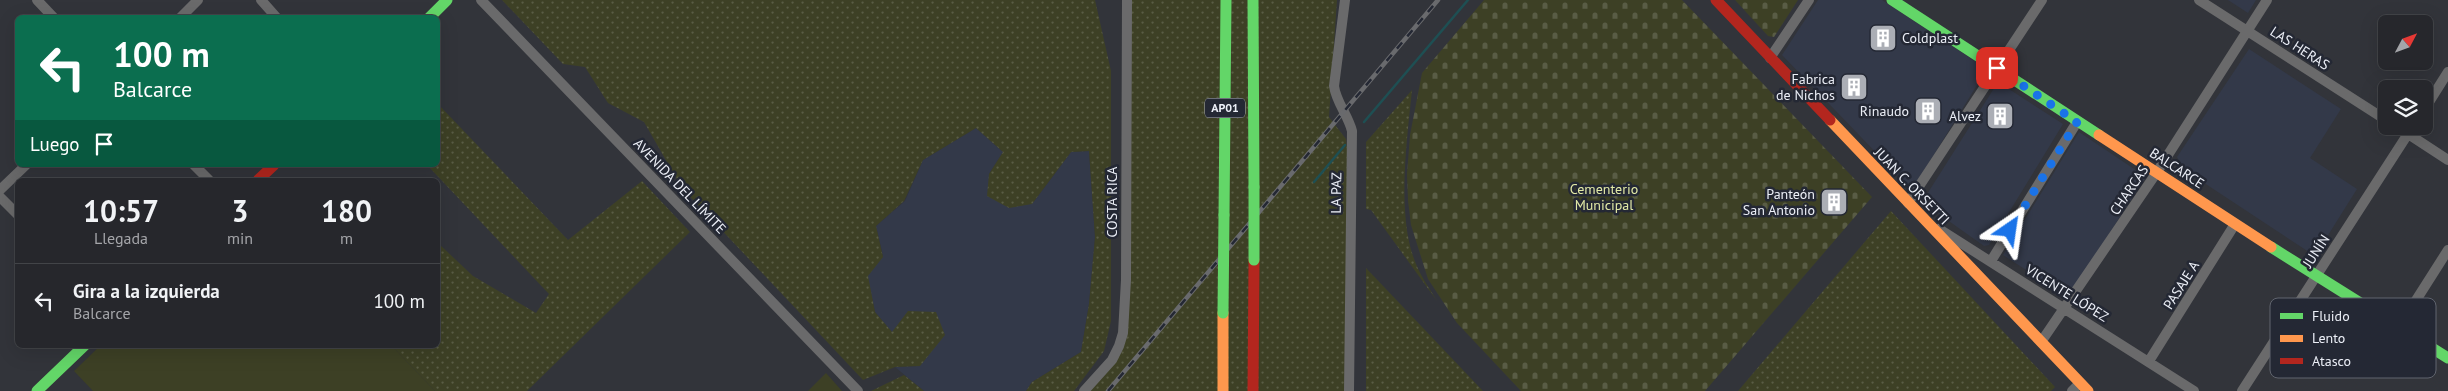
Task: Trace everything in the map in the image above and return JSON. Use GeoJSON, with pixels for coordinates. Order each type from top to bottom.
{"type":"FeatureCollection","features":[{"type":"Feature","properties":{"kind":"main road"},"geometry":{"type":"LineString","coordinates":[[431,15],[447,0]]}},
{"type":"Feature","properties":{"kind":"main road","name":"AP01"},"geometry":{"type":"LineString","coordinates":[[1223,391],[1222,313],[1226,0]]}},
{"type":"Feature","properties":{"kind":"main road","name":"AP01"},"geometry":{"type":"LineString","coordinates":[[1252,391],[1254,0]]}},
{"type":"Feature","properties":{"kind":"main road","name":"JUAN C. ORSETTI"},"geometry":{"type":"LineString","coordinates":[[1716,0],[2041,342],[2080,388]]}},
{"type":"Feature","properties":{"kind":"main road","name":"BALCARCE"},"geometry":{"type":"LineString","coordinates":[[1892,0],[2235,224],[2354,298]]}},
{"type":"Feature","properties":{"kind":"main road"},"geometry":{"type":"LineString","coordinates":[[260,178],[272,167]]}},
{"type":"Feature","properties":{"kind":"main road"},"geometry":{"type":"LineString","coordinates":[[37,391],[82,348]]}},
{"type":"Feature","properties":{"kind":"main road","name":"BALCARCE"},"geometry":{"type":"LineString","coordinates":[[2436,351],[2448,358]]}},
{"type":"Feature","properties":{"kind":"street"},"geometry":{"type":"LineString","coordinates":[[37,0],[51,15]]}},
{"type":"Feature","properties":{"kind":"street"},"geometry":{"type":"LineString","coordinates":[[183,15],[198,0]]}},
{"type":"Feature","properties":{"kind":"street"},"geometry":{"type":"LineString","coordinates":[[261,0],[274,15]]}},
{"type":"Feature","properties":{"kind":"street","name":"AVENIDA DEL LÍMITE"},"geometry":{"type":"LineString","coordinates":[[481,0],[858,391]]}},
{"type":"Feature","properties":{"kind":"street","name":"COSTA RICA"},"geometry":{"type":"LineString","coordinates":[[1084,391],[1112,360],[1123,333],[1126,270],[1127,0]]}},
{"type":"Feature","properties":{"kind":"street","name":"LA PAZ"},"geometry":{"type":"LineString","coordinates":[[1345,0],[1334,86],[1335,93],[1349,118],[1352,131],[1350,186],[1350,391]]}},
{"type":"Feature","properties":{"kind":"street"},"geometry":{"type":"LineString","coordinates":[[1770,58],[1809,0]]}},
{"type":"Feature","properties":{"kind":"street"},"geometry":{"type":"LineString","coordinates":[[1908,203],[2042,0]]}},
{"type":"Feature","properties":{"kind":"street","name":"LAS HERAS"},"geometry":{"type":"LineString","coordinates":[[2200,0],[2378,115]]}},
{"type":"Feature","properties":{"kind":"street","name":"CHARCAS"},"geometry":{"type":"LineString","coordinates":[[2041,342],[2157,172],[2267,0]]}},
{"type":"Feature","properties":{"kind":"street"},"geometry":{"type":"LineString","coordinates":[[2433,96],[2448,72]]}},
{"type":"Feature","properties":{"kind":"street"},"geometry":{"type":"LineString","coordinates":[[1991,261],[2077,122]]}},
{"type":"Feature","properties":{"kind":"street","name":"JUNÍN"},"geometry":{"type":"LineString","coordinates":[[2302,298],[2408,135]]}},
{"type":"Feature","properties":{"kind":"street"},"geometry":{"type":"LineString","coordinates":[[2417,135],[2448,160]]}},
{"type":"Feature","properties":{"kind":"street"},"geometry":{"type":"LineString","coordinates":[[0,190],[24,167]]}},
{"type":"Feature","properties":{"kind":"street"},"geometry":{"type":"LineString","coordinates":[[196,167],[207,178]]}},
{"type":"Feature","properties":{"kind":"street"},"geometry":{"type":"LineString","coordinates":[[0,197],[15,212]]}},
{"type":"Feature","properties":{"kind":"street","name":"VICENTE LÓPEZ"},"geometry":{"type":"LineString","coordinates":[[1924,220],[2066,308],[2194,391]]}},
{"type":"Feature","properties":{"kind":"street","name":"PASAJE A"},"geometry":{"type":"LineString","coordinates":[[2149,361],[2235,224]]}},
{"type":"Feature","properties":{"kind":"street"},"geometry":{"type":"LineString","coordinates":[[2417,298],[2448,250]]}},
{"type":"Feature","properties":{"kind":"street","name":"JUNÍN"},"geometry":{"type":"LineString","coordinates":[[2242,391],[2270,347]]}},
{"type":"Feature","properties":{"kind":"shaded area"},"geometry":{"type":"Polygon","coordinates":[[[1818,0],[1882,0],[1987,69],[1912,190],[1782,55],[1818,0]]]}},
{"type":"Feature","properties":{"kind":"shaded area"},"geometry":{"type":"Polygon","coordinates":[[[2228,0],[2256,0],[2248,13],[2228,0]]]}},
{"type":"Feature","properties":{"kind":"shaded area"},"geometry":{"type":"Polygon","coordinates":[[[2249,49],[2341,109],[2310,158],[2357,189],[2315,256],[2183,169],[2177,157],[2249,49]]]}},
{"type":"Feature","properties":{"kind":"shaded area"},"geometry":{"type":"Polygon","coordinates":[[[1998,82],[2063,124],[1989,245],[1984,246],[1922,202],[1998,82]]]}},
{"type":"Feature","properties":{"kind":"shaded area"},"geometry":{"type":"Polygon","coordinates":[[[976,128],[1003,152],[989,174],[1032,204],[1071,152],[1089,151],[1095,237],[1089,304],[1081,352],[1032,382],[1026,391],[924,391],[895,367],[920,366],[875,312],[867,276],[883,256],[876,226],[905,201],[923,160],[976,128]]]}},
{"type":"Feature","properties":{"kind":"shaded area"},"geometry":{"type":"Polygon","coordinates":[[[2079,132],[2146,177],[2068,297],[2003,255],[2079,132]]]}},
{"type":"Feature","properties":{"kind":"green space"},"geometry":{"type":"Polygon","coordinates":[[[502,0],[1095,0],[1111,71],[1111,321],[1104,351],[1074,391],[1026,391],[1032,382],[1081,352],[1089,304],[1095,237],[1089,151],[1071,152],[1032,204],[1009,208],[987,196],[989,174],[1003,152],[976,128],[923,160],[904,201],[876,226],[883,257],[868,276],[875,312],[892,332],[908,311],[936,312],[945,335],[920,366],[895,367],[863,380],[682,188],[644,122],[608,103],[585,67],[563,64],[502,0]]]}},
{"type":"Feature","properties":{"kind":"green space"},"geometry":{"type":"Polygon","coordinates":[[[1127,0],[1337,0],[1329,117],[1346,139],[1350,176],[1349,391],[1084,391],[1112,360],[1123,333],[1127,0]]]}},
{"type":"Feature","properties":{"kind":"green space","name":"Cementerio Municipal"},"geometry":{"type":"Polygon","coordinates":[[[1484,0],[1682,0],[1872,197],[1705,391],[1521,391],[1457,323],[1428,279],[1411,225],[1407,174],[1410,135],[1422,73],[1484,0]]]}},
{"type":"Feature","properties":{"kind":"green space"},"geometry":{"type":"Polygon","coordinates":[[[1735,0],[1798,0],[1774,37],[1768,36],[1735,0]]]}},
{"type":"Feature","properties":{"kind":"green space"},"geometry":{"type":"Polygon","coordinates":[[[1412,90],[1406,155],[1406,224],[1416,264],[1437,301],[1371,210],[1366,209],[1366,142],[1412,90]]]}},
{"type":"Feature","properties":{"kind":"green space"},"geometry":{"type":"Polygon","coordinates":[[[440,106],[568,240],[642,181],[690,232],[527,391],[435,391],[394,348],[440,348],[440,245],[473,276],[536,313],[549,294],[429,167],[440,167],[440,106]]]}},
{"type":"Feature","properties":{"kind":"green space"},"geometry":{"type":"Polygon","coordinates":[[[1891,211],[2055,387],[2051,391],[1738,391],[1891,211]]]}},
{"type":"Feature","properties":{"kind":"green space"},"geometry":{"type":"Polygon","coordinates":[[[1366,268],[1483,391],[1366,391],[1366,268]]]}},
{"type":"Feature","properties":{"kind":"green space"},"geometry":{"type":"Polygon","coordinates":[[[98,348],[394,348],[435,391],[93,391],[74,371],[98,348]]]}},
{"type":"Feature","properties":{"kind":"green space"},"geometry":{"type":"Polygon","coordinates":[[[826,373],[842,391],[808,391],[826,373]]]}},
{"type":"Feature","properties":{"kind":"green space"},"geometry":{"type":"Polygon","coordinates":[[[904,375],[924,391],[871,391],[904,375]]]}},
{"type":"Feature","properties":{"kind":"waterway"},"geometry":{"type":"LineString","coordinates":[[1364,122],[1468,0]]}},
{"type":"Feature","properties":{"kind":"waterway"},"geometry":{"type":"LineString","coordinates":[[1314,182],[1345,145]]}},
{"type":"Feature","properties":{"kind":"railway"},"geometry":{"type":"LineString","coordinates":[[1108,391],[1438,0]]}},
{"type":"Feature","properties":{"kind":"traffic: fast"},"geometry":{"type":"LineString","coordinates":[[432,15],[447,0]]}},
{"type":"Feature","properties":{"kind":"traffic: fast"},"geometry":{"type":"LineString","coordinates":[[1224,215],[1226,0]]}},
{"type":"Feature","properties":{"kind":"traffic: fast"},"geometry":{"type":"LineString","coordinates":[[1253,0],[1254,187]]}},
{"type":"Feature","properties":{"kind":"traffic: fast"},"geometry":{"type":"LineString","coordinates":[[1892,0],[2099,135]]}},
{"type":"Feature","properties":{"kind":"traffic: fast"},"geometry":{"type":"LineString","coordinates":[[1254,187],[1254,260]]}},
{"type":"Feature","properties":{"kind":"traffic: fast"},"geometry":{"type":"LineString","coordinates":[[1223,313],[1224,215]]}},
{"type":"Feature","properties":{"kind":"traffic: fast"},"geometry":{"type":"LineString","coordinates":[[2271,247],[2352,298]]}},
{"type":"Feature","properties":{"kind":"traffic: fast"},"geometry":{"type":"LineString","coordinates":[[37,391],[82,348]]}},
{"type":"Feature","properties":{"kind":"traffic: fast"},"geometry":{"type":"LineString","coordinates":[[2436,350],[2448,358]]}},
{"type":"Feature","properties":{"kind":"traffic: slow"},"geometry":{"type":"LineString","coordinates":[[1830,120],[2088,391]]}},
{"type":"Feature","properties":{"kind":"traffic: slow"},"geometry":{"type":"LineString","coordinates":[[2099,135],[2271,247]]}},
{"type":"Feature","properties":{"kind":"traffic: slow"},"geometry":{"type":"LineString","coordinates":[[1223,313],[1223,391]]}},
{"type":"Feature","properties":{"kind":"traffic: jam"},"geometry":{"type":"LineString","coordinates":[[1716,0],[1830,120]]}},
{"type":"Feature","properties":{"kind":"traffic: jam"},"geometry":{"type":"LineString","coordinates":[[260,178],[272,167]]}},
{"type":"Feature","properties":{"kind":"traffic: jam"},"geometry":{"type":"LineString","coordinates":[[1253,391],[1254,260]]}},
{"type":"Feature","properties":{"kind":"place","name":"Coldplast"},"geometry":{"type":"Point","coordinates":[1883,38]}},
{"type":"Feature","properties":{"kind":"place","name":"Fabrica de Nichos"},"geometry":{"type":"Point","coordinates":[1854,87]}},
{"type":"Feature","properties":{"kind":"place","name":"Rinaudo"},"geometry":{"type":"Point","coordinates":[1928,111]}},
{"type":"Feature","properties":{"kind":"place","name":"Alvez"},"geometry":{"type":"Point","coordinates":[2000,116]}},
{"type":"Feature","properties":{"kind":"place","name":"Panteón San Antonio"},"geometry":{"type":"Point","coordinates":[1834,202]}},
{"type":"Feature","properties":{"kind":"route"},"geometry":{"type":"LineString","coordinates":[[1997,68],[2077,122],[2010,230]]}}]}
